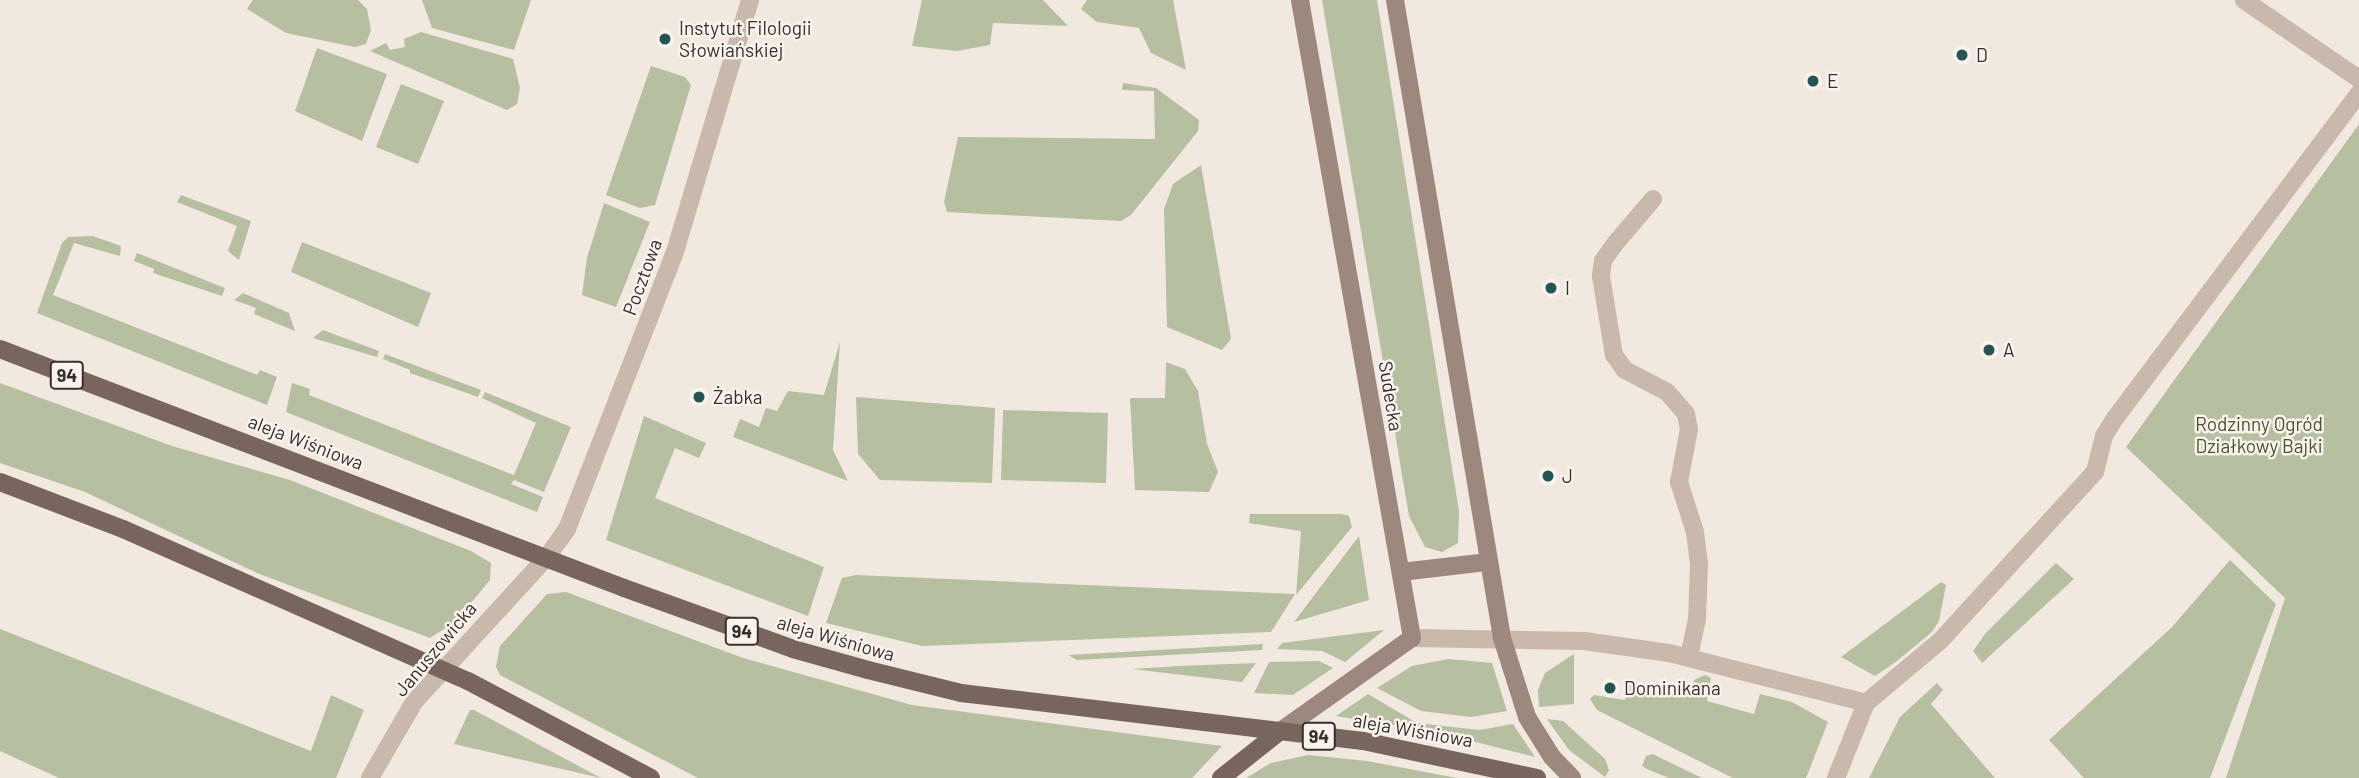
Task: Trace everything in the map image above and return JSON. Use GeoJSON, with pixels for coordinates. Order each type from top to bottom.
{"type":"FeatureCollection","features":[{"type":"Feature","properties":{"kind":"main road","name":"aleja Wiśniowa"},"geometry":{"type":"LineString","coordinates":[[0,349],[546,558],[793,649],[961,693],[1429,753],[1537,778]]}},
{"type":"Feature","properties":{"kind":"main road"},"geometry":{"type":"LineString","coordinates":[[0,482],[123,529],[440,669],[650,778]]}},
{"type":"Feature","properties":{"kind":"main road"},"geometry":{"type":"LineString","coordinates":[[1221,778],[1279,732]]}},
{"type":"Feature","properties":{"kind":"street","name":"Pocztowa"},"geometry":{"type":"LineString","coordinates":[[546,558],[572,517],[665,279],[750,0]]}},
{"type":"Feature","properties":{"kind":"street","name":"Sudecka"},"geometry":{"type":"LineString","coordinates":[[1300,0],[1412,638]]}},
{"type":"Feature","properties":{"kind":"street"},"geometry":{"type":"LineString","coordinates":[[1395,0],[1502,638],[1527,717],[1552,757],[1572,778]]}},
{"type":"Feature","properties":{"kind":"street"},"geometry":{"type":"LineString","coordinates":[[2244,0],[2359,79]]}},
{"type":"Feature","properties":{"kind":"street"},"geometry":{"type":"LineString","coordinates":[[1836,778],[1866,703],[1940,641],[2095,472],[2104,436],[2116,417],[2216,280],[2282,199],[2359,93]]}},
{"type":"Feature","properties":{"kind":"street"},"geometry":{"type":"LineString","coordinates":[[1653,199],[1609,253],[1601,276],[1614,355],[1625,370],[1667,392],[1686,414],[1689,429],[1679,482],[1695,532],[1699,563],[1697,619],[1689,656]]}},
{"type":"Feature","properties":{"kind":"street","name":"Januszowicka"},"geometry":{"type":"LineString","coordinates":[[370,778],[414,702],[440,669],[546,558]]}},
{"type":"Feature","properties":{"kind":"street"},"geometry":{"type":"LineString","coordinates":[[1401,572],[1488,562]]}},
{"type":"Feature","properties":{"kind":"street"},"geometry":{"type":"LineString","coordinates":[[1279,732],[1412,638],[1584,641],[1689,656],[1866,703]]}},
{"type":"Feature","properties":{"kind":"green space"},"geometry":{"type":"Polygon","coordinates":[[[253,0],[358,0],[367,9],[371,30],[366,44],[355,47],[286,33],[247,9],[253,0]]]}},
{"type":"Feature","properties":{"kind":"green space"},"geometry":{"type":"Polygon","coordinates":[[[422,0],[531,0],[514,50],[432,28],[422,0]]]}},
{"type":"Feature","properties":{"kind":"green space"},"geometry":{"type":"Polygon","coordinates":[[[922,0],[1043,0],[1068,26],[993,23],[990,45],[957,51],[912,46],[922,0]]]}},
{"type":"Feature","properties":{"kind":"green space"},"geometry":{"type":"Polygon","coordinates":[[[1087,0],[1173,0],[1186,70],[1151,53],[1139,28],[1097,22],[1081,9],[1087,0]]]}},
{"type":"Feature","properties":{"kind":"green space"},"geometry":{"type":"Polygon","coordinates":[[[1322,0],[1377,0],[1459,511],[1458,543],[1442,552],[1425,547],[1409,516],[1322,0]]]}},
{"type":"Feature","properties":{"kind":"green space"},"geometry":{"type":"Polygon","coordinates":[[[421,32],[513,59],[520,88],[517,104],[507,110],[370,51],[386,43],[390,50],[405,47],[404,39],[421,32]]]}},
{"type":"Feature","properties":{"kind":"green space"},"geometry":{"type":"Polygon","coordinates":[[[317,48],[387,74],[362,141],[295,111],[317,48]]]}},
{"type":"Feature","properties":{"kind":"green space"},"geometry":{"type":"Polygon","coordinates":[[[651,66],[685,77],[691,85],[655,205],[640,208],[606,195],[651,66]]]}},
{"type":"Feature","properties":{"kind":"green space"},"geometry":{"type":"Polygon","coordinates":[[[1123,83],[1156,88],[1199,120],[1198,131],[1131,215],[1121,221],[947,212],[944,202],[958,137],[1155,139],[1154,91],[1122,90],[1123,83]]]}},
{"type":"Feature","properties":{"kind":"green space"},"geometry":{"type":"Polygon","coordinates":[[[401,84],[444,101],[418,164],[376,147],[401,84]]]}},
{"type":"Feature","properties":{"kind":"green space","name":"Rodzinny Ogród Działkowy Bajki"},"geometry":{"type":"Polygon","coordinates":[[[2359,124],[2359,778],[2226,778],[2285,598],[2126,447],[2359,124]]]}},
{"type":"Feature","properties":{"kind":"green space"},"geometry":{"type":"Polygon","coordinates":[[[1201,165],[1231,339],[1222,350],[1167,327],[1164,209],[1173,184],[1201,165]]]}},
{"type":"Feature","properties":{"kind":"green space"},"geometry":{"type":"Polygon","coordinates":[[[181,195],[251,221],[239,260],[228,251],[237,226],[177,202],[181,195]]]}},
{"type":"Feature","properties":{"kind":"green space"},"geometry":{"type":"Polygon","coordinates":[[[604,203],[650,222],[616,307],[582,295],[587,258],[604,203]]]}},
{"type":"Feature","properties":{"kind":"green space"},"geometry":{"type":"Polygon","coordinates":[[[93,236],[121,246],[120,256],[74,243],[53,295],[257,375],[260,370],[277,377],[267,405],[37,313],[62,243],[68,237],[93,236]]]}},
{"type":"Feature","properties":{"kind":"green space"},"geometry":{"type":"Polygon","coordinates":[[[302,242],[431,293],[418,327],[291,272],[302,242]]]}},
{"type":"Feature","properties":{"kind":"green space"},"geometry":{"type":"Polygon","coordinates":[[[137,253],[225,288],[222,296],[153,273],[154,269],[134,261],[137,253]]]}},
{"type":"Feature","properties":{"kind":"green space"},"geometry":{"type":"Polygon","coordinates":[[[243,293],[289,313],[295,331],[254,314],[256,308],[234,300],[243,293]]]}},
{"type":"Feature","properties":{"kind":"green space"},"geometry":{"type":"Polygon","coordinates":[[[323,330],[379,351],[377,357],[313,338],[323,330]]]}},
{"type":"Feature","properties":{"kind":"green space"},"geometry":{"type":"Polygon","coordinates":[[[840,342],[833,450],[848,481],[733,437],[740,419],[759,427],[766,408],[777,411],[788,391],[824,395],[840,342]]]}},
{"type":"Feature","properties":{"kind":"green space"},"geometry":{"type":"Polygon","coordinates":[[[385,354],[481,390],[478,397],[410,373],[410,370],[383,359],[385,354]]]}},
{"type":"Feature","properties":{"kind":"green space"},"geometry":{"type":"Polygon","coordinates":[[[1166,362],[1185,369],[1198,391],[1207,444],[1218,472],[1209,492],[1135,490],[1130,398],[1165,398],[1166,362]]]}},
{"type":"Feature","properties":{"kind":"green space"},"geometry":{"type":"Polygon","coordinates":[[[0,383],[172,446],[290,480],[471,551],[491,563],[490,580],[455,622],[430,638],[257,573],[85,492],[0,463],[0,383]]]}},
{"type":"Feature","properties":{"kind":"green space"},"geometry":{"type":"Polygon","coordinates":[[[292,383],[310,389],[309,395],[514,475],[536,423],[482,398],[485,392],[571,427],[544,492],[514,480],[511,484],[543,497],[537,512],[286,412],[292,383]]]}},
{"type":"Feature","properties":{"kind":"green space"},"geometry":{"type":"Polygon","coordinates":[[[856,397],[995,408],[992,483],[880,480],[858,454],[856,397]]]}},
{"type":"Feature","properties":{"kind":"green space"},"geometry":{"type":"Polygon","coordinates":[[[1003,410],[1108,413],[1106,483],[1001,480],[1003,410]]]}},
{"type":"Feature","properties":{"kind":"green space"},"geometry":{"type":"Polygon","coordinates":[[[644,416],[706,443],[699,458],[675,448],[655,498],[824,567],[808,616],[606,540],[644,416]]]}},
{"type":"Feature","properties":{"kind":"green space"},"geometry":{"type":"Polygon","coordinates":[[[1250,514],[1342,514],[1349,516],[1352,527],[1296,595],[1301,531],[1249,523],[1250,514]]]}},
{"type":"Feature","properties":{"kind":"green space"},"geometry":{"type":"Polygon","coordinates":[[[1359,536],[1369,600],[1294,622],[1359,536]]]}},
{"type":"Feature","properties":{"kind":"green space"},"geometry":{"type":"Polygon","coordinates":[[[2230,560],[2276,604],[2210,778],[2084,778],[2049,740],[2172,627],[2230,560]]]}},
{"type":"Feature","properties":{"kind":"green space"},"geometry":{"type":"Polygon","coordinates":[[[2056,563],[2074,579],[1982,663],[1973,651],[1985,634],[2056,563]]]}},
{"type":"Feature","properties":{"kind":"green space"},"geometry":{"type":"Polygon","coordinates":[[[856,575],[1295,594],[1271,632],[922,646],[826,623],[842,578],[856,575]]]}},
{"type":"Feature","properties":{"kind":"green space"},"geometry":{"type":"Polygon","coordinates":[[[1941,582],[1946,585],[1939,621],[1932,632],[1897,661],[1875,676],[1841,657],[1941,582]]]}},
{"type":"Feature","properties":{"kind":"green space"},"geometry":{"type":"Polygon","coordinates":[[[566,592],[743,658],[912,705],[1222,746],[1192,778],[698,778],[500,675],[496,667],[500,646],[547,594],[566,592]]]}},
{"type":"Feature","properties":{"kind":"green space"},"geometry":{"type":"Polygon","coordinates":[[[0,629],[311,751],[331,695],[364,710],[336,778],[59,778],[0,751],[0,629]]]}},
{"type":"Feature","properties":{"kind":"green space"},"geometry":{"type":"Polygon","coordinates":[[[1384,630],[1345,662],[1322,651],[1277,649],[1282,643],[1384,630]]]}},
{"type":"Feature","properties":{"kind":"green space"},"geometry":{"type":"Polygon","coordinates":[[[1263,644],[1262,650],[1077,660],[1068,655],[1263,644]]]}},
{"type":"Feature","properties":{"kind":"green space"},"geometry":{"type":"Polygon","coordinates":[[[1574,654],[1574,704],[1539,707],[1538,690],[1545,673],[1574,654]]]}},
{"type":"Feature","properties":{"kind":"green space"},"geometry":{"type":"Polygon","coordinates":[[[1448,659],[1492,663],[1507,711],[1471,717],[1421,711],[1377,688],[1412,666],[1448,659]]]}},
{"type":"Feature","properties":{"kind":"green space"},"geometry":{"type":"Polygon","coordinates":[[[1319,661],[1333,668],[1293,695],[1254,693],[1269,662],[1319,661]]]}},
{"type":"Feature","properties":{"kind":"green space"},"geometry":{"type":"Polygon","coordinates":[[[1256,663],[1242,682],[1132,669],[1179,666],[1256,663]]]}},
{"type":"Feature","properties":{"kind":"green space"},"geometry":{"type":"Polygon","coordinates":[[[1705,675],[1711,678],[1707,701],[1754,714],[1760,694],[1792,702],[1828,722],[1806,778],[1733,778],[1597,710],[1590,699],[1594,695],[1625,700],[1629,684],[1690,697],[1694,680],[1705,675]]]}},
{"type":"Feature","properties":{"kind":"green space"},"geometry":{"type":"Polygon","coordinates":[[[1937,683],[1943,690],[1931,704],[1995,778],[1869,778],[1900,717],[1937,683]]]}},
{"type":"Feature","properties":{"kind":"green space"},"geometry":{"type":"Polygon","coordinates":[[[1368,694],[1417,723],[1479,730],[1513,724],[1535,757],[1436,732],[1336,716],[1368,694]]]}},
{"type":"Feature","properties":{"kind":"green space"},"geometry":{"type":"Polygon","coordinates":[[[470,710],[474,710],[601,778],[454,744],[470,710]]]}},
{"type":"Feature","properties":{"kind":"green space"},"geometry":{"type":"Polygon","coordinates":[[[1547,719],[1563,721],[1605,759],[1609,770],[1605,777],[1569,750],[1547,719]]]}},
{"type":"Feature","properties":{"kind":"green space"},"geometry":{"type":"Polygon","coordinates":[[[1653,754],[1702,778],[1669,778],[1642,766],[1646,756],[1653,754]]]}},
{"type":"Feature","properties":{"kind":"green space"},"geometry":{"type":"Polygon","coordinates":[[[1308,755],[1367,761],[1457,778],[1246,778],[1271,763],[1308,755]]]}},
{"type":"Feature","properties":{"kind":"place","name":"Instytut Filologii Słowiańskiej"},"geometry":{"type":"Point","coordinates":[665,39]}},
{"type":"Feature","properties":{"kind":"place","name":"D"},"geometry":{"type":"Point","coordinates":[1962,55]}},
{"type":"Feature","properties":{"kind":"place","name":"E"},"geometry":{"type":"Point","coordinates":[1813,81]}},
{"type":"Feature","properties":{"kind":"place","name":"I"},"geometry":{"type":"Point","coordinates":[1551,288]}},
{"type":"Feature","properties":{"kind":"place","name":"A"},"geometry":{"type":"Point","coordinates":[1989,350]}},
{"type":"Feature","properties":{"kind":"place","name":"Żabka"},"geometry":{"type":"Point","coordinates":[699,397]}},
{"type":"Feature","properties":{"kind":"place","name":"J"},"geometry":{"type":"Point","coordinates":[1548,476]}},
{"type":"Feature","properties":{"kind":"place","name":"Dominikana"},"geometry":{"type":"Point","coordinates":[1610,688]}}]}
